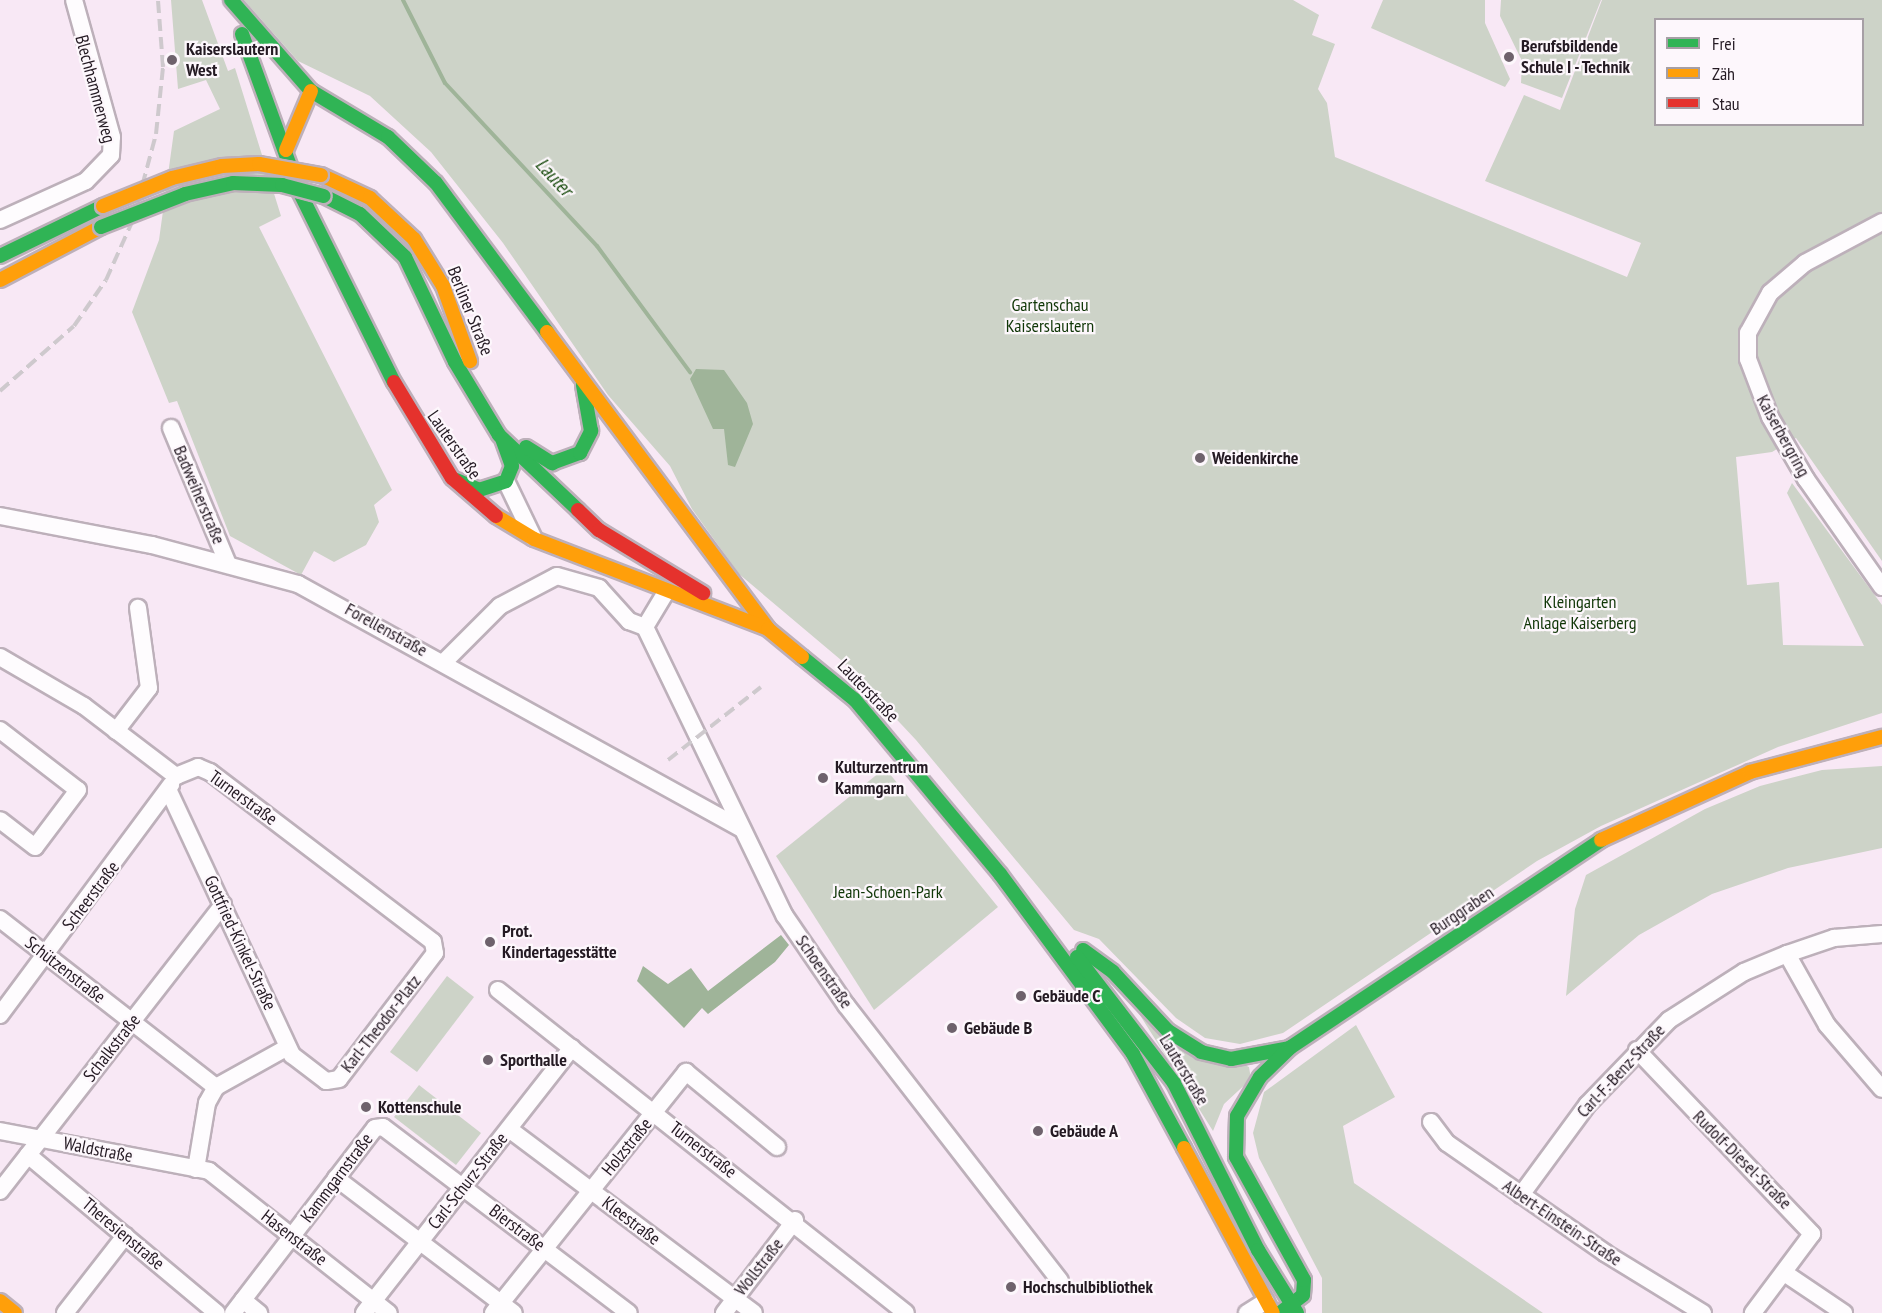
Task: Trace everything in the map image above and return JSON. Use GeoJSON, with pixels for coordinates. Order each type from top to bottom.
{"type":"FeatureCollection","features":[{"type":"Feature","properties":{"kind":"main road","name":"Lauterstraße"},"geometry":{"type":"LineString","coordinates":[[229,0],[279,137],[286,150],[299,191],[401,396],[452,478],[481,507],[534,539],[666,592],[768,629]]}},
{"type":"Feature","properties":{"kind":"main road","name":"Lauterstraße"},"geometry":{"type":"LineString","coordinates":[[229,0],[296,94]]}},
{"type":"Feature","properties":{"kind":"main road","name":"Lauterstraße"},"geometry":{"type":"LineString","coordinates":[[242,34],[296,94],[388,138],[426,171],[768,629],[855,700],[1000,874],[1069,947],[1174,1083],[1290,1310]]}},
{"type":"Feature","properties":{"kind":"main road"},"geometry":{"type":"LineString","coordinates":[[279,137],[296,94]]}},
{"type":"Feature","properties":{"kind":"main road"},"geometry":{"type":"LineString","coordinates":[[286,150],[296,94]]}},
{"type":"Feature","properties":{"kind":"main road","name":"Berliner Straße"},"geometry":{"type":"LineString","coordinates":[[0,256],[103,206],[172,178],[222,166],[259,164],[321,175],[370,198],[422,249],[443,286],[474,370],[543,477]]}},
{"type":"Feature","properties":{"kind":"main road","name":"Berliner Straße"},"geometry":{"type":"LineString","coordinates":[[0,280],[101,227],[185,194],[233,183],[282,185],[324,196],[360,214],[405,257],[455,362],[499,435],[543,477],[635,555],[768,629]]}},
{"type":"Feature","properties":{"kind":"main road"},"geometry":{"type":"LineString","coordinates":[[521,443],[552,463],[580,453],[591,422],[581,380]]}},
{"type":"Feature","properties":{"kind":"main road"},"geometry":{"type":"LineString","coordinates":[[452,478],[479,490],[506,481],[511,458],[499,435]]}},
{"type":"Feature","properties":{"kind":"main road","name":"Burggraben"},"geometry":{"type":"LineString","coordinates":[[1290,1310],[1303,1295],[1304,1280],[1242,1174],[1235,1136],[1245,1095],[1291,1047],[1601,840],[1750,772],[1877,740]]}},
{"type":"Feature","properties":{"kind":"main road","name":"Lauterstraße"},"geometry":{"type":"LineString","coordinates":[[1000,874],[1158,1093],[1270,1307]]}},
{"type":"Feature","properties":{"kind":"main road"},"geometry":{"type":"LineString","coordinates":[[1069,947],[1097,957],[1168,1031],[1201,1052],[1232,1059],[1291,1047]]}},
{"type":"Feature","properties":{"kind":"main road","name":"Burggraben"},"geometry":{"type":"LineString","coordinates":[[1281,1291],[1292,1279],[1287,1250]]}},
{"type":"Feature","properties":{"kind":"main road"},"geometry":{"type":"LineString","coordinates":[[1270,1307],[1281,1291]]}},
{"type":"Feature","properties":{"kind":"main road"},"geometry":{"type":"LineString","coordinates":[[0,1301],[15,1313]]}},
{"type":"Feature","properties":{"kind":"street","name":"Blechhammerweg"},"geometry":{"type":"LineString","coordinates":[[0,220],[86,180],[111,155],[112,137],[74,0]]}},
{"type":"Feature","properties":{"kind":"street","name":"Kaiserbergring"},"geometry":{"type":"LineString","coordinates":[[1882,222],[1805,263],[1770,293],[1748,333],[1748,359],[1770,417],[1803,473],[1882,587]]}},
{"type":"Feature","properties":{"kind":"street","name":"Badweiherstraße"},"geometry":{"type":"LineString","coordinates":[[171,428],[227,562]]}},
{"type":"Feature","properties":{"kind":"street"},"geometry":{"type":"LineString","coordinates":[[506,481],[534,539]]}},
{"type":"Feature","properties":{"kind":"street","name":"Forellenstraße"},"geometry":{"type":"LineString","coordinates":[[0,516],[227,562],[298,584],[444,662],[740,828]]}},
{"type":"Feature","properties":{"kind":"street"},"geometry":{"type":"LineString","coordinates":[[444,662],[500,606],[522,597],[544,581],[569,577],[599,588],[629,621],[645,627],[666,592]]}},
{"type":"Feature","properties":{"kind":"street"},"geometry":{"type":"LineString","coordinates":[[116,731],[149,688],[138,608]]}},
{"type":"Feature","properties":{"kind":"street","name":"Schoenstraße"},"geometry":{"type":"LineString","coordinates":[[645,627],[740,828],[785,916],[846,1005],[1060,1281]]}},
{"type":"Feature","properties":{"kind":"street"},"geometry":{"type":"LineString","coordinates":[[0,657],[116,731],[176,776]]}},
{"type":"Feature","properties":{"kind":"street"},"geometry":{"type":"LineString","coordinates":[[0,730],[78,790],[35,847],[0,820]]}},
{"type":"Feature","properties":{"kind":"street","name":"Turnerstraße"},"geometry":{"type":"LineString","coordinates":[[176,776],[198,767],[210,772],[433,942],[431,958]]}},
{"type":"Feature","properties":{"kind":"street","name":"Scheerstraße"},"geometry":{"type":"LineString","coordinates":[[0,1015],[170,793],[176,776]]}},
{"type":"Feature","properties":{"kind":"street","name":"Gottfried-Kinkel-Straße"},"geometry":{"type":"LineString","coordinates":[[170,793],[288,1047],[326,1081]]}},
{"type":"Feature","properties":{"kind":"street","name":"Schalkstraße"},"geometry":{"type":"LineString","coordinates":[[0,1191],[223,905]]}},
{"type":"Feature","properties":{"kind":"street","name":"Schützenstraße"},"geometry":{"type":"LineString","coordinates":[[0,919],[216,1087]]}},
{"type":"Feature","properties":{"kind":"street","name":"Carl-F.-Benz-Straße"},"geometry":{"type":"LineString","coordinates":[[1521,1195],[1587,1105],[1637,1050],[1699,1000],[1787,954],[1834,938],[1882,934]]}},
{"type":"Feature","properties":{"kind":"street"},"geometry":{"type":"LineString","coordinates":[[1787,954],[1827,1025],[1882,1089]]}},
{"type":"Feature","properties":{"kind":"street","name":"Karl-Theodor-Platz"},"geometry":{"type":"LineString","coordinates":[[326,1081],[339,1079],[431,958]]}},
{"type":"Feature","properties":{"kind":"street","name":"Turnerstraße"},"geometry":{"type":"LineString","coordinates":[[498,990],[795,1220],[906,1313]]}},
{"type":"Feature","properties":{"kind":"street"},"geometry":{"type":"LineString","coordinates":[[196,1169],[207,1103],[216,1087],[288,1047]]}},
{"type":"Feature","properties":{"kind":"street","name":"Carl-Schurz-Straße"},"geometry":{"type":"LineString","coordinates":[[368,1307],[572,1048]]}},
{"type":"Feature","properties":{"kind":"street","name":"Rudolf-Diesel-Straße"},"geometry":{"type":"LineString","coordinates":[[1637,1050],[1808,1225],[1810,1243],[1753,1313]]}},
{"type":"Feature","properties":{"kind":"street","name":"Holzstraße"},"geometry":{"type":"LineString","coordinates":[[503,1310],[545,1249],[686,1072],[777,1148]]}},
{"type":"Feature","properties":{"kind":"street","name":"Albert-Einstein-Straße"},"geometry":{"type":"LineString","coordinates":[[1431,1122],[1447,1143],[1521,1195],[1703,1313]]}},
{"type":"Feature","properties":{"kind":"street","name":"Bierstraße"},"geometry":{"type":"LineString","coordinates":[[375,1128],[383,1127],[629,1313]]}},
{"type":"Feature","properties":{"kind":"street","name":"Kammgarnstraße"},"geometry":{"type":"LineString","coordinates":[[238,1307],[375,1128]]}},
{"type":"Feature","properties":{"kind":"street","name":"Kleestraße"},"geometry":{"type":"LineString","coordinates":[[509,1129],[753,1313]]}},
{"type":"Feature","properties":{"kind":"street","name":"Waldstraße"},"geometry":{"type":"LineString","coordinates":[[0,1131],[196,1169]]}},
{"type":"Feature","properties":{"kind":"street","name":"Theresienstraße"},"geometry":{"type":"LineString","coordinates":[[28,1155],[217,1313]]}},
{"type":"Feature","properties":{"kind":"street","name":"Hasenstraße"},"geometry":{"type":"LineString","coordinates":[[196,1169],[209,1171],[292,1236],[368,1307],[388,1313]]}},
{"type":"Feature","properties":{"kind":"street"},"geometry":{"type":"LineString","coordinates":[[336,1178],[420,1242],[503,1310]]}},
{"type":"Feature","properties":{"kind":"street","name":"Wollstraße"},"geometry":{"type":"LineString","coordinates":[[724,1313],[795,1220]]}},
{"type":"Feature","properties":{"kind":"street"},"geometry":{"type":"LineString","coordinates":[[65,1313],[125,1236]]}},
{"type":"Feature","properties":{"kind":"street"},"geometry":{"type":"LineString","coordinates":[[1786,1274],[1844,1313]]}},
{"type":"Feature","properties":{"kind":"street"},"geometry":{"type":"LineString","coordinates":[[238,1307],[259,1313]]}},
{"type":"Feature","properties":{"kind":"street"},"geometry":{"type":"LineString","coordinates":[[1247,1313],[1270,1307]]}},
{"type":"Feature","properties":{"kind":"green space"},"geometry":{"type":"Polygon","coordinates":[[[171,0],[202,0],[228,71],[235,68],[281,216],[259,227],[392,490],[374,505],[379,522],[366,545],[334,562],[314,551],[301,575],[230,536],[177,401],[169,403],[132,312],[159,240],[174,131],[220,109],[206,80],[178,89],[171,0]]]}},
{"type":"Feature","properties":{"kind":"green space"},"geometry":{"type":"Polygon","coordinates":[[[244,0],[1293,0],[1319,15],[1312,35],[1335,44],[1318,89],[1327,103],[1335,157],[1627,277],[1641,243],[1485,181],[1524,95],[1560,110],[1602,0],[1882,0],[1882,561],[1796,438],[1772,452],[1736,457],[1747,585],[1779,582],[1783,645],[1864,646],[1787,493],[1792,483],[1882,605],[1882,713],[1778,747],[1601,826],[1537,861],[1283,1033],[1240,1044],[1205,1038],[1176,1018],[1099,939],[1074,930],[916,740],[841,660],[739,574],[692,509],[670,466],[608,395],[503,243],[431,152],[370,96],[298,61],[244,0]]]}},
{"type":"Feature","properties":{"kind":"green space"},"geometry":{"type":"Polygon","coordinates":[[[1383,0],[1485,0],[1485,23],[1510,79],[1505,87],[1371,28],[1383,0]]]}},
{"type":"Feature","properties":{"kind":"green space"},"geometry":{"type":"Polygon","coordinates":[[[1501,0],[1601,0],[1562,98],[1521,83],[1522,61],[1500,16],[1501,0]]]}},
{"type":"Feature","properties":{"kind":"green space"},"geometry":{"type":"Polygon","coordinates":[[[1882,766],[1882,848],[1788,868],[1712,894],[1639,935],[1566,996],[1575,909],[1586,875],[1705,809],[1760,786],[1822,770],[1882,766]]]}},
{"type":"Feature","properties":{"kind":"green space","name":"Jean-Schoen-Park"},"geometry":{"type":"Polygon","coordinates":[[[885,768],[998,907],[874,1010],[776,856],[885,768]]]}},
{"type":"Feature","properties":{"kind":"green space"},"geometry":{"type":"Polygon","coordinates":[[[447,976],[474,997],[417,1072],[390,1052],[447,976]]]}},
{"type":"Feature","properties":{"kind":"green space"},"geometry":{"type":"Polygon","coordinates":[[[1138,1012],[1249,1067],[1251,1079],[1224,1104],[1213,1131],[1138,1012]]]}},
{"type":"Feature","properties":{"kind":"green space"},"geometry":{"type":"Polygon","coordinates":[[[1356,1025],[1395,1097],[1343,1126],[1354,1183],[1543,1313],[1322,1313],[1322,1278],[1259,1158],[1253,1133],[1264,1092],[1356,1025]]]}},
{"type":"Feature","properties":{"kind":"green space"},"geometry":{"type":"Polygon","coordinates":[[[419,1085],[481,1133],[456,1165],[394,1117],[419,1085]]]}},
{"type":"Feature","properties":{"kind":"shaded area"},"geometry":{"type":"Polygon","coordinates":[[[696,369],[724,370],[747,403],[753,424],[735,467],[728,465],[724,429],[713,429],[690,379],[696,369]]]}},
{"type":"Feature","properties":{"kind":"shaded area"},"geometry":{"type":"Polygon","coordinates":[[[781,935],[789,945],[775,962],[708,1014],[702,1008],[684,1028],[637,981],[643,966],[668,984],[691,968],[708,991],[781,935]]]}},
{"type":"Feature","properties":{"kind":"waterway","name":"Lauter"},"geometry":{"type":"LineString","coordinates":[[403,0],[445,83],[597,246],[690,372]]}},
{"type":"Feature","properties":{"kind":"railway"},"geometry":{"type":"LineString","coordinates":[[0,391],[74,326],[106,280],[133,220],[156,134],[163,67],[158,0]]}},
{"type":"Feature","properties":{"kind":"railway"},"geometry":{"type":"LineString","coordinates":[[668,760],[761,687]]}},
{"type":"Feature","properties":{"kind":"traffic: fast"},"geometry":{"type":"LineString","coordinates":[[231,0],[311,91],[388,137],[436,183],[547,332]]}},
{"type":"Feature","properties":{"kind":"traffic: fast"},"geometry":{"type":"LineString","coordinates":[[242,34],[299,191],[394,382]]}},
{"type":"Feature","properties":{"kind":"traffic: fast"},"geometry":{"type":"LineString","coordinates":[[101,227],[185,194],[233,183],[282,185],[324,196]]}},
{"type":"Feature","properties":{"kind":"traffic: fast"},"geometry":{"type":"LineString","coordinates":[[324,196],[360,214],[405,257],[455,362],[499,435],[578,510]]}},
{"type":"Feature","properties":{"kind":"traffic: fast"},"geometry":{"type":"LineString","coordinates":[[0,256],[103,206]]}},
{"type":"Feature","properties":{"kind":"traffic: fast"},"geometry":{"type":"LineString","coordinates":[[526,447],[552,463],[580,453],[591,431],[583,385]]}},
{"type":"Feature","properties":{"kind":"traffic: fast"},"geometry":{"type":"LineString","coordinates":[[456,480],[479,490],[506,481],[512,466],[502,439]]}},
{"type":"Feature","properties":{"kind":"traffic: fast"},"geometry":{"type":"LineString","coordinates":[[802,657],[855,700],[1000,874],[1133,1054],[1184,1148]]}},
{"type":"Feature","properties":{"kind":"traffic: fast"},"geometry":{"type":"LineString","coordinates":[[1280,1313],[1303,1295],[1304,1280],[1236,1157],[1237,1116],[1260,1077],[1291,1047],[1601,840]]}},
{"type":"Feature","properties":{"kind":"traffic: fast"},"geometry":{"type":"LineString","coordinates":[[1083,950],[1113,972],[1168,1031],[1201,1052],[1231,1059],[1289,1048]]}},
{"type":"Feature","properties":{"kind":"traffic: fast"},"geometry":{"type":"LineString","coordinates":[[1077,957],[1174,1083],[1258,1250],[1297,1313]]}},
{"type":"Feature","properties":{"kind":"traffic: slow"},"geometry":{"type":"LineString","coordinates":[[286,150],[311,91]]}},
{"type":"Feature","properties":{"kind":"traffic: slow"},"geometry":{"type":"LineString","coordinates":[[103,206],[172,178],[222,166],[259,164],[321,175]]}},
{"type":"Feature","properties":{"kind":"traffic: slow"},"geometry":{"type":"LineString","coordinates":[[321,175],[370,198],[414,239],[443,286],[470,361]]}},
{"type":"Feature","properties":{"kind":"traffic: slow"},"geometry":{"type":"LineString","coordinates":[[0,280],[101,227]]}},
{"type":"Feature","properties":{"kind":"traffic: slow"},"geometry":{"type":"LineString","coordinates":[[547,332],[768,629]]}},
{"type":"Feature","properties":{"kind":"traffic: slow"},"geometry":{"type":"LineString","coordinates":[[496,516],[534,539],[768,629],[802,657]]}},
{"type":"Feature","properties":{"kind":"traffic: slow"},"geometry":{"type":"LineString","coordinates":[[1601,840],[1750,772],[1882,737]]}},
{"type":"Feature","properties":{"kind":"traffic: slow"},"geometry":{"type":"LineString","coordinates":[[1184,1148],[1273,1313]]}},
{"type":"Feature","properties":{"kind":"traffic: slow"},"geometry":{"type":"LineString","coordinates":[[0,1301],[15,1313]]}},
{"type":"Feature","properties":{"kind":"traffic: jam"},"geometry":{"type":"LineString","coordinates":[[394,382],[452,478],[496,516]]}},
{"type":"Feature","properties":{"kind":"traffic: jam"},"geometry":{"type":"LineString","coordinates":[[578,510],[599,530],[703,593]]}},
{"type":"Feature","properties":{"kind":"place","name":"Berufsbildende Schule I - Technik"},"geometry":{"type":"Point","coordinates":[1509,57]}},
{"type":"Feature","properties":{"kind":"place","name":"Kaiserslautern West"},"geometry":{"type":"Point","coordinates":[172,60]}},
{"type":"Feature","properties":{"kind":"place","name":"Weidenkirche"},"geometry":{"type":"Point","coordinates":[1200,458]}},
{"type":"Feature","properties":{"kind":"place","name":"Kulturzentrum Kammgarn"},"geometry":{"type":"Point","coordinates":[823,778]}},
{"type":"Feature","properties":{"kind":"place","name":"Prot. Kindertagesstätte"},"geometry":{"type":"Point","coordinates":[490,942]}},
{"type":"Feature","properties":{"kind":"place","name":"Gebäude C"},"geometry":{"type":"Point","coordinates":[1021,996]}},
{"type":"Feature","properties":{"kind":"place","name":"Gebäude B"},"geometry":{"type":"Point","coordinates":[952,1028]}},
{"type":"Feature","properties":{"kind":"place","name":"Sporthalle"},"geometry":{"type":"Point","coordinates":[488,1060]}},
{"type":"Feature","properties":{"kind":"place","name":"Kottenschule"},"geometry":{"type":"Point","coordinates":[366,1107]}},
{"type":"Feature","properties":{"kind":"place","name":"Gebäude A"},"geometry":{"type":"Point","coordinates":[1038,1131]}},
{"type":"Feature","properties":{"kind":"place","name":"Hochschulbibliothek"},"geometry":{"type":"Point","coordinates":[1011,1287]}},
{"type":"Feature","properties":{"kind":"park label","name":"Gartenschau Kaiserslautern"},"geometry":{"type":"Point","coordinates":[1050,316]}},
{"type":"Feature","properties":{"kind":"park label","name":"Kleingarten Anlage Kaiserberg"},"geometry":{"type":"Point","coordinates":[1580,613]}}]}
